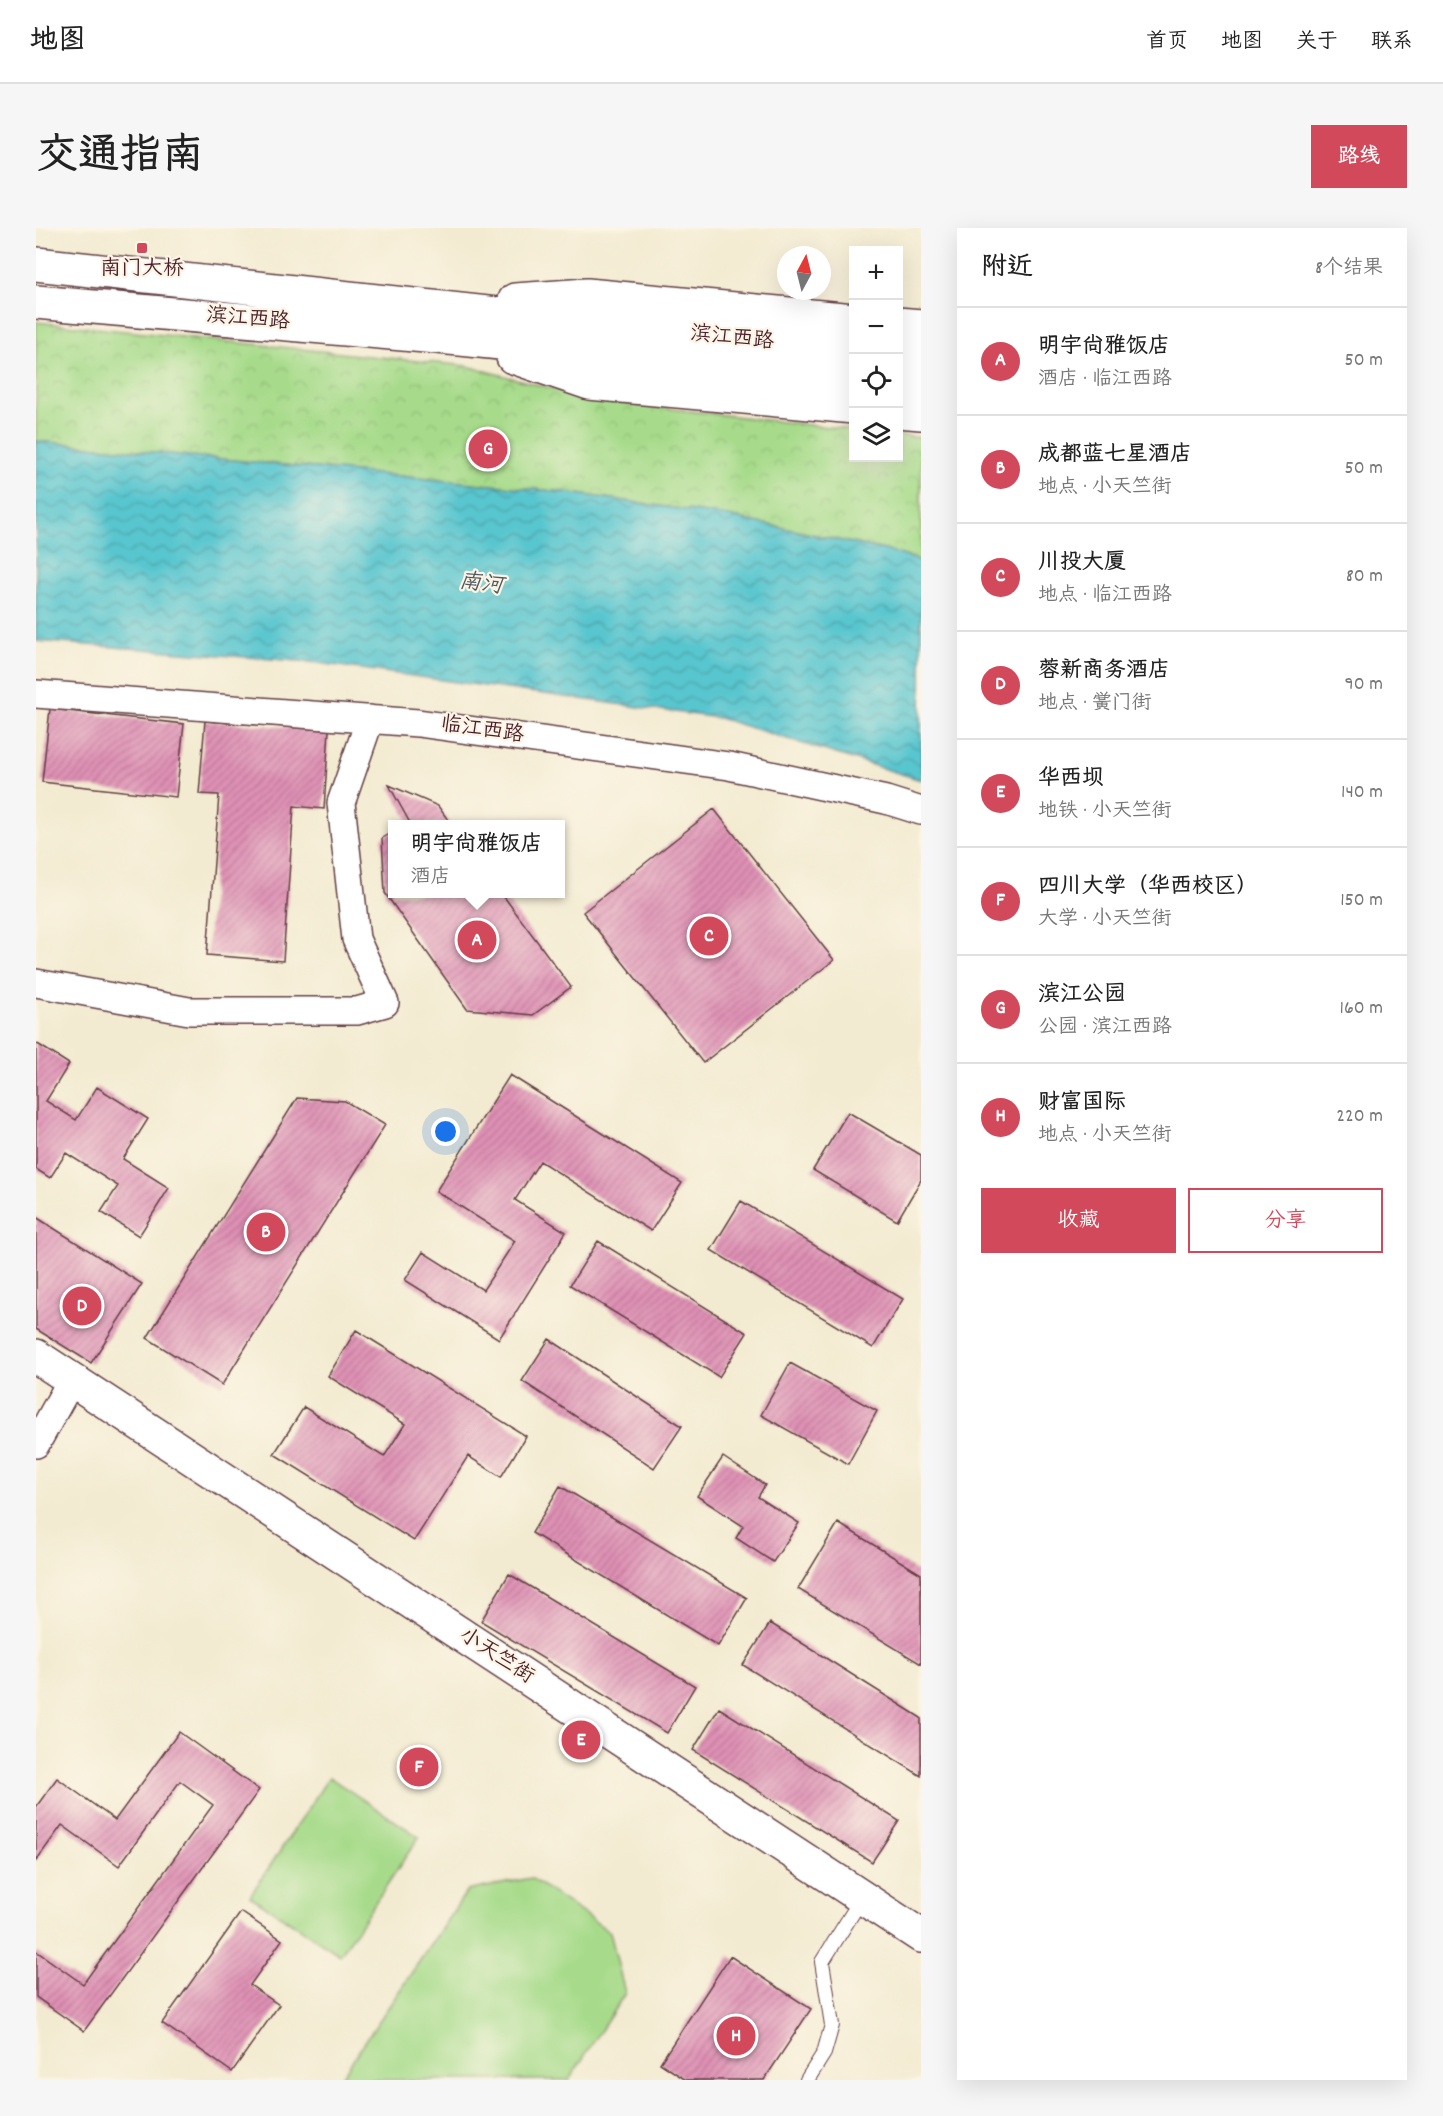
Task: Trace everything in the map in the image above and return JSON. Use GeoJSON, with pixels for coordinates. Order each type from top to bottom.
{"type":"FeatureCollection","features":[{"type":"Feature","properties":{"kind":"main road","name":"滨江西路"},"geometry":{"type":"LineString","coordinates":[[36,264],[784,345],[849,350]]}},
{"type":"Feature","properties":{"kind":"main road","name":"滨江西路"},"geometry":{"type":"LineString","coordinates":[[432,306],[587,295],[849,320]]}},
{"type":"Feature","properties":{"kind":"main road","name":"滨江西路"},"geometry":{"type":"LineString","coordinates":[[36,302],[460,339],[849,378]]}},
{"type":"Feature","properties":{"kind":"main road"},"geometry":{"type":"LineString","coordinates":[[903,324],[921,326]]}},
{"type":"Feature","properties":{"kind":"main road","name":"滨江西路"},"geometry":{"type":"LineString","coordinates":[[460,339],[590,383],[849,407]]}},
{"type":"Feature","properties":{"kind":"main road"},"geometry":{"type":"LineString","coordinates":[[903,354],[921,355]]}},
{"type":"Feature","properties":{"kind":"main road"},"geometry":{"type":"LineString","coordinates":[[903,384],[921,386]]}},
{"type":"Feature","properties":{"kind":"main road"},"geometry":{"type":"LineString","coordinates":[[903,411],[921,413]]}},
{"type":"Feature","properties":{"kind":"main road","name":"小天竺街"},"geometry":{"type":"LineString","coordinates":[[36,1356],[921,1936]]}},
{"type":"Feature","properties":{"kind":"street","name":"临江西路"},"geometry":{"type":"LineString","coordinates":[[36,694],[418,723],[729,766],[886,800],[921,811]]}},
{"type":"Feature","properties":{"kind":"street"},"geometry":{"type":"LineString","coordinates":[[36,983],[189,1011],[357,1011],[385,1003],[356,939],[341,803],[370,719]]}},
{"type":"Feature","properties":{"kind":"street"},"geometry":{"type":"LineString","coordinates":[[36,1444],[72,1379]]}},
{"type":"Feature","properties":{"kind":"lane"},"geometry":{"type":"LineString","coordinates":[[807,2080],[824,2053],[832,2025],[822,1962],[862,1898]]}},
{"type":"Feature","properties":{"kind":"green space"},"geometry":{"type":"Polygon","coordinates":[[[36,322],[467,366],[595,400],[849,430],[849,462],[903,462],[903,436],[921,438],[921,561],[889,551],[727,516],[564,492],[36,441],[36,322]]]}},
{"type":"Feature","properties":{"kind":"green space"},"geometry":{"type":"Polygon","coordinates":[[[329,1777],[419,1837],[340,1955],[250,1896],[329,1777]]]}},
{"type":"Feature","properties":{"kind":"green space"},"geometry":{"type":"Polygon","coordinates":[[[531,1878],[610,1932],[625,1993],[569,2080],[339,2080],[467,1891],[531,1878]]]}},
{"type":"Feature","properties":{"kind":"water","name":"南河"},"geometry":{"type":"Polygon","coordinates":[[[36,441],[564,492],[727,516],[889,551],[921,561],[921,780],[719,718],[311,662],[36,641],[36,441]]]}},
{"type":"Feature","properties":{"kind":"building"},"geometry":{"type":"Polygon","coordinates":[[[50,709],[184,724],[176,797],[42,782],[50,709]]]}},
{"type":"Feature","properties":{"kind":"building"},"geometry":{"type":"Polygon","coordinates":[[[205,721],[329,730],[324,809],[294,806],[283,961],[207,955],[219,795],[199,794],[205,721]]]}},
{"type":"Feature","properties":{"kind":"building"},"geometry":{"type":"Polygon","coordinates":[[[389,785],[438,806],[448,820],[408,820],[389,785]]]}},
{"type":"Feature","properties":{"kind":"building"},"geometry":{"type":"Polygon","coordinates":[[[714,809],[834,960],[703,1063],[583,912],[714,809]]]}},
{"type":"Feature","properties":{"kind":"building"},"geometry":{"type":"Polygon","coordinates":[[[388,835],[388,897],[385,893],[382,838],[388,835]]]}},
{"type":"Feature","properties":{"kind":"building"},"geometry":{"type":"Polygon","coordinates":[[[389,898],[505,898],[571,987],[533,1015],[467,1009],[389,898]]]}},
{"type":"Feature","properties":{"kind":"building"},"geometry":{"type":"Polygon","coordinates":[[[36,1043],[69,1064],[46,1101],[76,1120],[97,1087],[148,1119],[123,1159],[169,1188],[139,1236],[101,1212],[118,1186],[66,1153],[50,1178],[36,1169],[36,1043]]]}},
{"type":"Feature","properties":{"kind":"building"},"geometry":{"type":"Polygon","coordinates":[[[510,1075],[682,1183],[651,1231],[540,1161],[515,1200],[566,1232],[499,1339],[405,1280],[423,1252],[483,1290],[515,1241],[436,1191],[510,1075]]]}},
{"type":"Feature","properties":{"kind":"building"},"geometry":{"type":"Polygon","coordinates":[[[297,1098],[345,1101],[385,1125],[222,1385],[147,1338],[297,1098]]]}},
{"type":"Feature","properties":{"kind":"building"},"geometry":{"type":"Polygon","coordinates":[[[848,1112],[921,1155],[921,1180],[897,1221],[813,1170],[848,1112]]]}},
{"type":"Feature","properties":{"kind":"building"},"geometry":{"type":"Polygon","coordinates":[[[741,1201],[903,1299],[873,1348],[711,1250],[741,1201]]]}},
{"type":"Feature","properties":{"kind":"building"},"geometry":{"type":"Polygon","coordinates":[[[36,1217],[142,1284],[91,1363],[36,1329],[36,1217]]]}},
{"type":"Feature","properties":{"kind":"building"},"geometry":{"type":"Polygon","coordinates":[[[598,1241],[747,1333],[719,1377],[570,1285],[598,1241]]]}},
{"type":"Feature","properties":{"kind":"building"},"geometry":{"type":"Polygon","coordinates":[[[356,1330],[526,1436],[501,1477],[468,1456],[414,1541],[274,1454],[304,1407],[384,1457],[405,1424],[328,1376],[356,1330]]]}},
{"type":"Feature","properties":{"kind":"building"},"geometry":{"type":"Polygon","coordinates":[[[549,1339],[682,1426],[654,1468],[522,1381],[549,1339]]]}},
{"type":"Feature","properties":{"kind":"building"},"geometry":{"type":"Polygon","coordinates":[[[790,1363],[877,1411],[848,1464],[761,1415],[790,1363]]]}},
{"type":"Feature","properties":{"kind":"building"},"geometry":{"type":"Polygon","coordinates":[[[723,1457],[765,1485],[758,1497],[799,1523],[773,1562],[736,1538],[743,1526],[697,1496],[723,1457]]]}},
{"type":"Feature","properties":{"kind":"building"},"geometry":{"type":"Polygon","coordinates":[[[560,1486],[747,1598],[718,1646],[532,1533],[560,1486]]]}},
{"type":"Feature","properties":{"kind":"building"},"geometry":{"type":"Polygon","coordinates":[[[838,1523],[921,1574],[921,1664],[798,1589],[838,1523]]]}},
{"type":"Feature","properties":{"kind":"building"},"geometry":{"type":"Polygon","coordinates":[[[509,1574],[695,1686],[667,1733],[481,1621],[509,1574]]]}},
{"type":"Feature","properties":{"kind":"building"},"geometry":{"type":"Polygon","coordinates":[[[770,1623],[921,1718],[921,1776],[743,1665],[770,1623]]]}},
{"type":"Feature","properties":{"kind":"building"},"geometry":{"type":"Polygon","coordinates":[[[719,1708],[899,1821],[872,1862],[693,1750],[719,1708]]]}},
{"type":"Feature","properties":{"kind":"building"},"geometry":{"type":"Polygon","coordinates":[[[179,1732],[259,1790],[84,2031],[36,1997],[36,1951],[83,1984],[213,1805],[180,1781],[119,1866],[62,1825],[36,1861],[36,1807],[57,1778],[115,1820],[179,1732]]]}},
{"type":"Feature","properties":{"kind":"building"},"geometry":{"type":"Polygon","coordinates":[[[241,1912],[282,1940],[250,1985],[279,2005],[232,2072],[162,2023],[241,1912]]]}},
{"type":"Feature","properties":{"kind":"building"},"geometry":{"type":"Polygon","coordinates":[[[730,1956],[811,2009],[764,2080],[686,2080],[660,2063],[730,1956]]]}},
{"type":"Feature","properties":{"kind":"place","name":"南门大桥"},"geometry":{"type":"Point","coordinates":[142,248]}},
{"type":"Feature","properties":{"kind":"place","name":"滨江公园"},"geometry":{"type":"Point","coordinates":[488,449]}},
{"type":"Feature","properties":{"kind":"place","name":"川投大厦"},"geometry":{"type":"Point","coordinates":[709,936]}},
{"type":"Feature","properties":{"kind":"place","name":"明宇尚雅饭店"},"geometry":{"type":"Point","coordinates":[477,940]}},
{"type":"Feature","properties":{"kind":"place","name":"成都蓝七星酒店"},"geometry":{"type":"Point","coordinates":[266,1232]}},
{"type":"Feature","properties":{"kind":"place","name":"蓉新商务酒店"},"geometry":{"type":"Point","coordinates":[82,1306]}},
{"type":"Feature","properties":{"kind":"place","name":"华西坝"},"geometry":{"type":"Point","coordinates":[581,1740]}},
{"type":"Feature","properties":{"kind":"place","name":"四川大学（华西校区）"},"geometry":{"type":"Point","coordinates":[419,1767]}},
{"type":"Feature","properties":{"kind":"place","name":"财富国际"},"geometry":{"type":"Point","coordinates":[736,2036]}}]}
